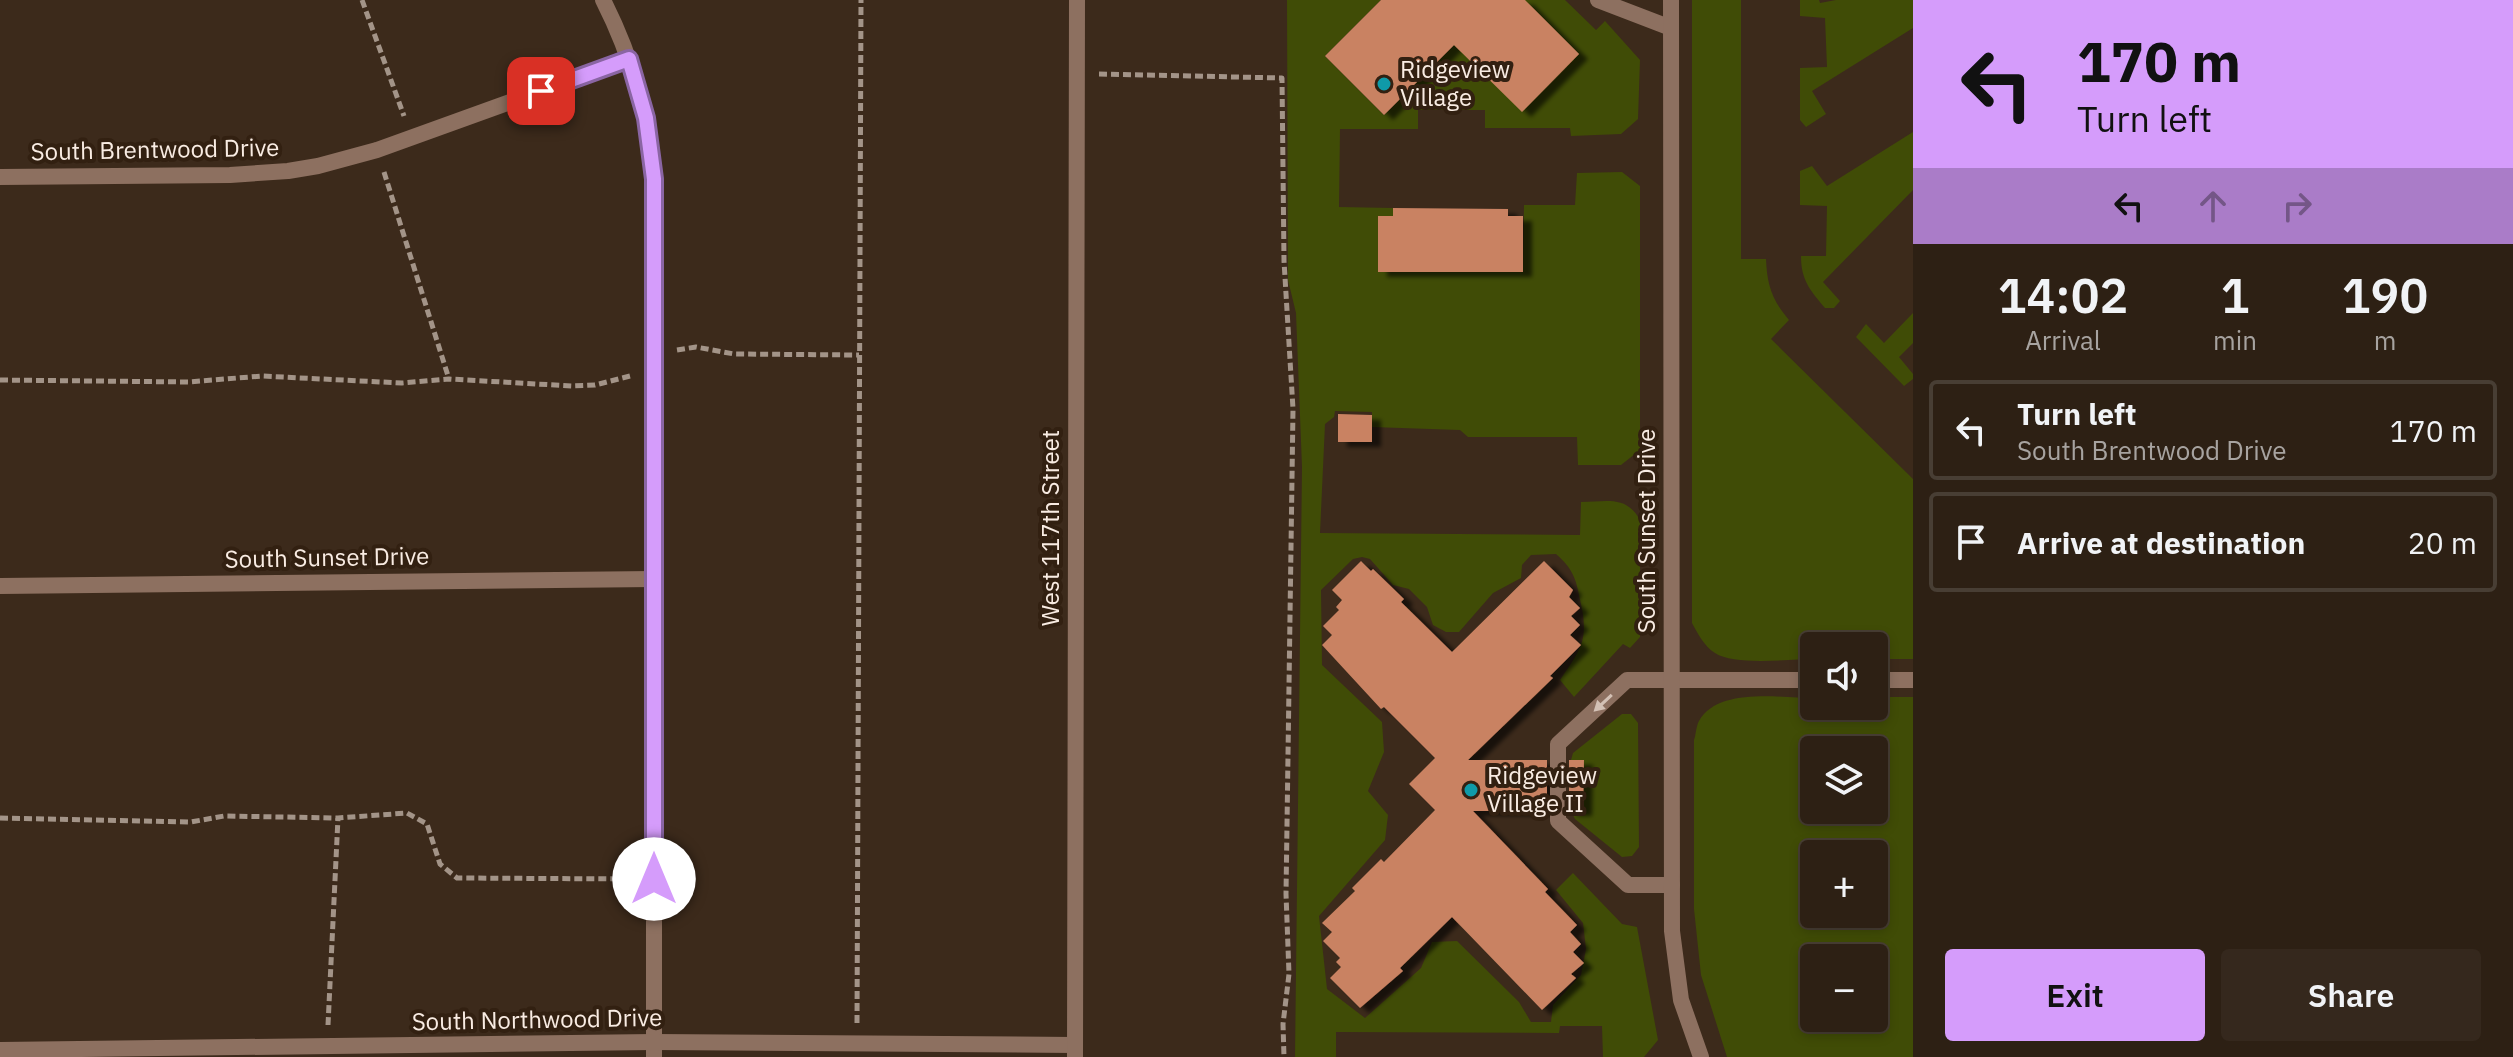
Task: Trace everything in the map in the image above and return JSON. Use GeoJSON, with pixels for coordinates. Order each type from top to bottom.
{"type":"FeatureCollection","features":[{"type":"Feature","properties":{"kind":"street"},"geometry":{"type":"LineString","coordinates":[[603,0],[629,59],[646,118],[654,179],[654,1050]]}},
{"type":"Feature","properties":{"kind":"street","name":"West 117th Street"},"geometry":{"type":"LineString","coordinates":[[1074,1051],[1077,0]]}},
{"type":"Feature","properties":{"kind":"street"},"geometry":{"type":"LineString","coordinates":[[1598,0],[1671,28]]}},
{"type":"Feature","properties":{"kind":"street","name":"South Sunset Drive"},"geometry":{"type":"LineString","coordinates":[[1671,0],[1672,931],[1681,1000],[1701,1057]]}},
{"type":"Feature","properties":{"kind":"street","name":"South Brentwood Drive"},"geometry":{"type":"LineString","coordinates":[[0,177],[230,175],[318,166],[394,144],[629,59]]}},
{"type":"Feature","properties":{"kind":"street","name":"South Sunset Drive"},"geometry":{"type":"LineString","coordinates":[[0,586],[654,579]]}},
{"type":"Feature","properties":{"kind":"street"},"geometry":{"type":"LineString","coordinates":[[1672,885],[1628,885],[1558,821],[1558,744],[1627,680],[1800,680]]}},
{"type":"Feature","properties":{"kind":"street"},"geometry":{"type":"LineString","coordinates":[[1888,680],[1913,680]]}},
{"type":"Feature","properties":{"kind":"street","name":"South Northwood Drive"},"geometry":{"type":"LineString","coordinates":[[0,1050],[140,1053],[328,1047],[654,1050],[857,1044],[1074,1051]]}},
{"type":"Feature","properties":{"kind":"path"},"geometry":{"type":"LineString","coordinates":[[362,0],[405,120],[383,169],[449,379]]}},
{"type":"Feature","properties":{"kind":"path"},"geometry":{"type":"LineString","coordinates":[[857,1044],[861,0]]}},
{"type":"Feature","properties":{"kind":"path"},"geometry":{"type":"LineString","coordinates":[[1077,73],[1136,77],[1282,78],[1284,261],[1293,409],[1286,894],[1289,974],[1283,1024],[1284,1057]]}},
{"type":"Feature","properties":{"kind":"path"},"geometry":{"type":"LineString","coordinates":[[0,380],[188,382],[262,376],[402,383],[449,379],[595,385],[635,375],[675,351],[696,347],[734,354],[859,355]]}},
{"type":"Feature","properties":{"kind":"path"},"geometry":{"type":"LineString","coordinates":[[0,818],[191,822],[224,816],[338,818],[407,813],[427,824],[440,864],[457,878],[654,879]]}},
{"type":"Feature","properties":{"kind":"path"},"geometry":{"type":"LineString","coordinates":[[328,1047],[338,818]]}},
{"type":"Feature","properties":{"kind":"green space"},"geometry":{"type":"Polygon","coordinates":[[[1287,0],[1381,0],[1325,56],[1384,115],[1454,45],[1525,0],[1565,0],[1596,30],[1605,21],[1640,60],[1638,119],[1621,134],[1571,136],[1570,128],[1485,128],[1485,110],[1418,110],[1418,129],[1340,129],[1339,207],[1393,208],[1393,216],[1378,217],[1378,272],[1523,272],[1524,205],[1575,205],[1577,173],[1622,172],[1640,186],[1640,450],[1621,465],[1578,465],[1577,437],[1468,437],[1460,430],[1372,427],[1372,412],[1335,411],[1334,417],[1325,424],[1320,533],[1580,535],[1581,502],[1622,503],[1640,520],[1640,637],[1630,648],[1623,644],[1574,697],[1560,680],[1581,645],[1583,617],[1574,576],[1556,554],[1531,555],[1522,565],[1521,578],[1493,593],[1459,632],[1446,632],[1433,625],[1427,607],[1409,589],[1393,585],[1370,559],[1353,559],[1321,590],[1322,665],[1382,722],[1384,752],[1368,791],[1388,815],[1385,840],[1319,916],[1327,989],[1365,1018],[1421,968],[1432,942],[1457,941],[1519,1002],[1531,1022],[1551,1022],[1553,1005],[1581,975],[1586,949],[1583,923],[1556,890],[1573,873],[1622,924],[1637,927],[1658,1040],[1644,1057],[1603,1057],[1602,1026],[1560,1026],[1559,1033],[1336,1032],[1336,1057],[1295,1057],[1302,467],[1296,313],[1288,280],[1287,0]]]}},
{"type":"Feature","properties":{"kind":"green space"},"geometry":{"type":"Polygon","coordinates":[[[1692,0],[1741,0],[1741,259],[1766,259],[1772,292],[1789,320],[1771,339],[1913,479],[1913,659],[1888,659],[1888,632],[1800,632],[1800,660],[1735,659],[1711,650],[1692,623],[1692,0]]]}},
{"type":"Feature","properties":{"kind":"green space"},"geometry":{"type":"Polygon","coordinates":[[[1800,0],[1819,0],[1820,3],[1836,0],[1913,0],[1913,28],[1812,91],[1826,114],[1806,127],[1800,120],[1800,68],[1827,67],[1825,18],[1800,16],[1800,0]]]}},
{"type":"Feature","properties":{"kind":"green space"},"geometry":{"type":"Polygon","coordinates":[[[1913,132],[1913,190],[1823,282],[1840,301],[1834,308],[1825,308],[1807,284],[1801,256],[1826,256],[1827,206],[1800,205],[1800,171],[1812,166],[1827,186],[1913,132]]]}},
{"type":"Feature","properties":{"kind":"green space"},"geometry":{"type":"Polygon","coordinates":[[[1913,313],[1913,343],[1899,357],[1913,374],[1913,379],[1904,386],[1856,337],[1866,324],[1884,343],[1913,313]]]}},
{"type":"Feature","properties":{"kind":"green space"},"geometry":{"type":"Polygon","coordinates":[[[1800,697],[1800,720],[1888,720],[1888,697],[1913,697],[1913,1057],[1727,1057],[1701,975],[1694,909],[1694,740],[1698,723],[1708,710],[1735,699],[1800,697]]]}},
{"type":"Feature","properties":{"kind":"green space"},"geometry":{"type":"Polygon","coordinates":[[[1622,714],[1631,714],[1638,723],[1639,847],[1632,856],[1622,857],[1575,819],[1571,811],[1583,811],[1584,760],[1571,760],[1573,753],[1622,714]]]}},
{"type":"Feature","properties":{"kind":"building","name":"Ridgeview Village"},"geometry":{"type":"Polygon","coordinates":[[[1381,0],[1525,0],[1579,54],[1522,112],[1454,45],[1384,115],[1325,56],[1381,0]]]}},
{"type":"Feature","properties":{"kind":"building"},"geometry":{"type":"Polygon","coordinates":[[[1393,208],[1508,209],[1508,216],[1523,216],[1523,272],[1378,272],[1378,216],[1393,216],[1393,208]]]}},
{"type":"Feature","properties":{"kind":"building"},"geometry":{"type":"Polygon","coordinates":[[[1338,414],[1372,415],[1372,442],[1338,442],[1338,414]]]}},
{"type":"Feature","properties":{"kind":"building","name":"Ridgeview Village II"},"geometry":{"type":"Polygon","coordinates":[[[1361,561],[1404,599],[1401,602],[1452,652],[1544,561],[1573,590],[1569,597],[1580,608],[1571,616],[1580,625],[1570,635],[1581,645],[1550,676],[1553,678],[1468,760],[1547,760],[1547,811],[1473,811],[1548,889],[1545,892],[1577,925],[1570,932],[1581,944],[1573,952],[1584,963],[1571,974],[1576,978],[1542,1010],[1452,917],[1400,968],[1403,971],[1360,1008],[1330,978],[1341,967],[1336,962],[1340,958],[1323,941],[1332,932],[1322,923],[1355,891],[1352,888],[1381,859],[1384,862],[1435,810],[1409,784],[1435,758],[1384,707],[1381,709],[1322,645],[1332,635],[1323,626],[1339,610],[1336,607],[1342,600],[1332,590],[1361,561]]]}},
{"type":"Feature","properties":{"kind":"building"},"geometry":{"type":"Polygon","coordinates":[[[1569,760],[1584,760],[1583,811],[1569,811],[1569,760]]]}},
{"type":"Feature","properties":{"kind":"place","name":"Ridgeview Village"},"geometry":{"type":"Point","coordinates":[1384,84]}},
{"type":"Feature","properties":{"kind":"place","name":"Ridgeview Village II"},"geometry":{"type":"Point","coordinates":[1471,790]}},
{"type":"Feature","properties":{"kind":"route"},"geometry":{"type":"LineString","coordinates":[[541,91],[629,59],[646,118],[654,179],[654,879]]}}]}
